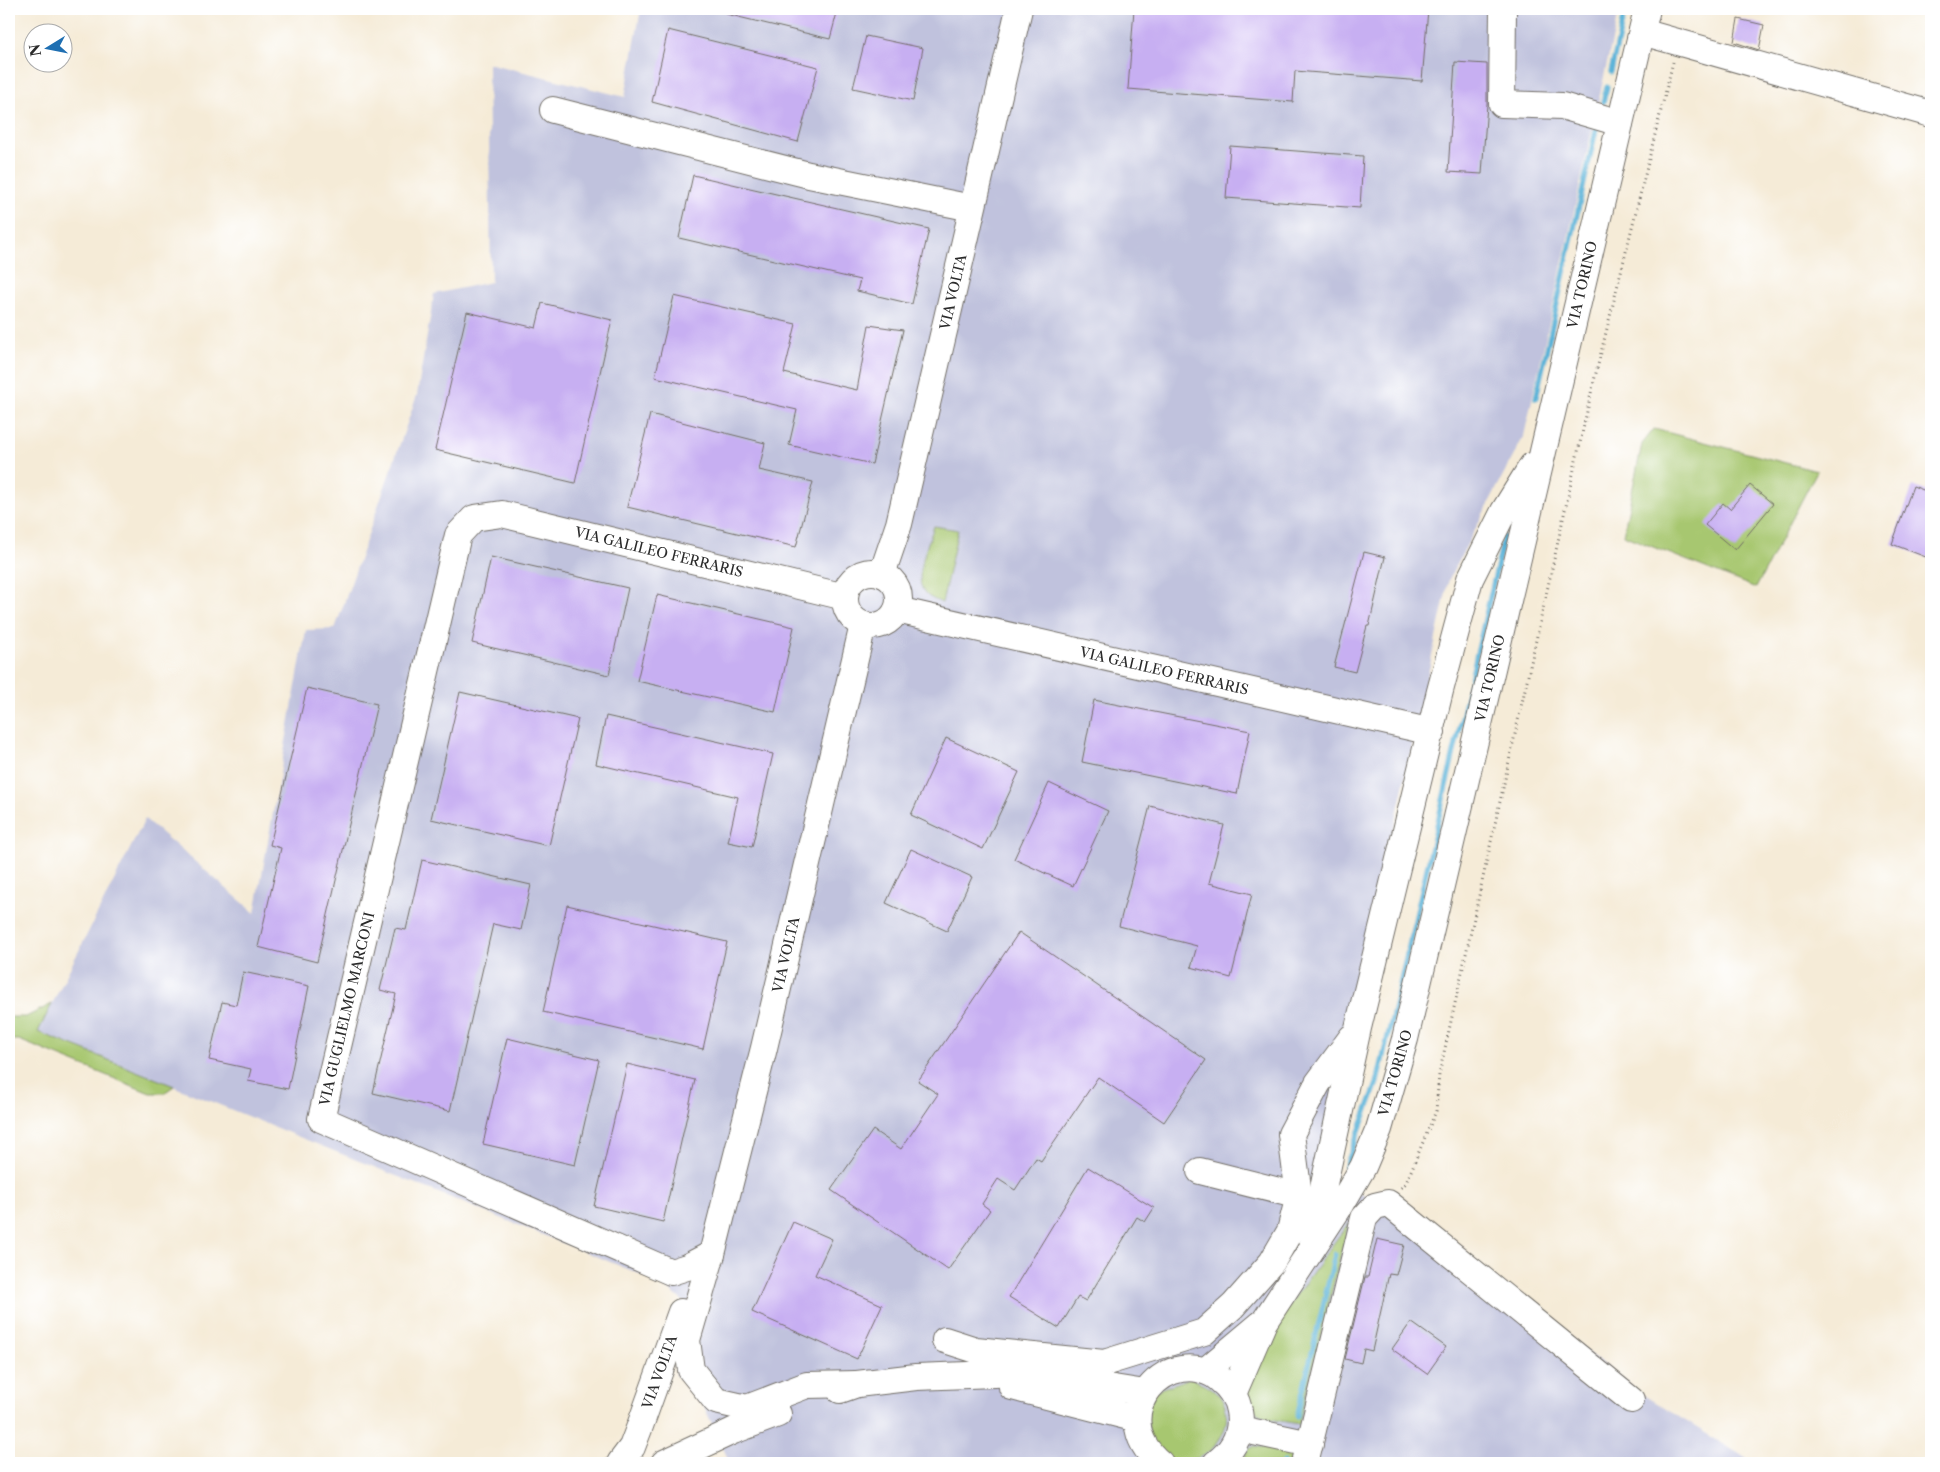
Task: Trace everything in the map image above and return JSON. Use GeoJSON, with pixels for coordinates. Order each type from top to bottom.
{"type":"FeatureCollection","features":[{"type":"Feature","properties":{"kind":"street","name":"VIA VOLTA"},"geometry":{"type":"LineString","coordinates":[[882,574],[899,524],[1019,9]]}},
{"type":"Feature","properties":{"kind":"street"},"geometry":{"type":"LineString","coordinates":[[1504,9],[1502,104],[1562,106],[1620,123]]}},
{"type":"Feature","properties":{"kind":"street"},"geometry":{"type":"LineString","coordinates":[[1644,20],[1678,42],[1931,114]]}},
{"type":"Feature","properties":{"kind":"street","name":"VIA TORINO"},"geometry":{"type":"LineString","coordinates":[[1233,1394],[1264,1322],[1342,1203],[1363,1166],[1378,1129],[1404,1039],[1644,20]]}},
{"type":"Feature","properties":{"kind":"street"},"geometry":{"type":"LineString","coordinates":[[553,110],[809,175],[972,208]]}},
{"type":"Feature","properties":{"kind":"street"},"geometry":{"type":"LineString","coordinates":[[1309,1255],[1358,1028],[1432,732],[1440,691],[1470,580],[1504,512],[1544,446]]}},
{"type":"Feature","properties":{"kind":"street","name":"VIA GALILEO FERRARIS"},"geometry":{"type":"LineString","coordinates":[[474,518],[502,514],[845,597]]}},
{"type":"Feature","properties":{"kind":"street","name":"VIA GUGLIELMO MARCONI"},"geometry":{"type":"LineString","coordinates":[[474,518],[458,535],[321,1119],[671,1272],[687,1267],[712,1254]]}},
{"type":"Feature","properties":{"kind":"street"},"geometry":{"type":"LineString","coordinates":[[870,572],[882,574],[892,581],[897,588],[899,596],[896,610],[884,624],[875,626],[863,625],[852,618],[847,611],[845,597],[848,585],[861,574],[870,572]]}},
{"type":"Feature","properties":{"kind":"street","name":"VIA GALILEO FERRARIS"},"geometry":{"type":"LineString","coordinates":[[896,610],[1432,732]]}},
{"type":"Feature","properties":{"kind":"street","name":"VIA VOLTA"},"geometry":{"type":"LineString","coordinates":[[857,1384],[807,1385],[747,1408],[716,1401],[691,1370],[687,1340],[712,1254],[764,1048],[863,625]]}},
{"type":"Feature","properties":{"kind":"street"},"geometry":{"type":"LineString","coordinates":[[945,1340],[976,1350],[1104,1364],[1204,1332],[1233,1306],[1272,1262],[1290,1231],[1299,1196],[1291,1134],[1318,1083],[1358,1028]]}},
{"type":"Feature","properties":{"kind":"street"},"geometry":{"type":"LineString","coordinates":[[1200,1171],[1299,1196]]}},
{"type":"Feature","properties":{"kind":"street"},"geometry":{"type":"LineString","coordinates":[[1240,1429],[1308,1454],[1364,1218],[1375,1206],[1388,1204],[1631,1400]]}},
{"type":"Feature","properties":{"kind":"street","name":"VIA VOLTA"},"geometry":{"type":"LineString","coordinates":[[620,1463],[632,1447],[684,1304],[703,1284]]}},
{"type":"Feature","properties":{"kind":"street","name":"VIA TORINO"},"geometry":{"type":"LineString","coordinates":[[1204,1371],[1264,1322]]}},
{"type":"Feature","properties":{"kind":"street"},"geometry":{"type":"LineString","coordinates":[[1160,1463],[1150,1455],[1143,1444],[1137,1419],[1139,1406],[1145,1392],[1156,1380],[1171,1372],[1188,1369],[1204,1371],[1216,1376],[1226,1384],[1233,1394],[1239,1411],[1240,1429],[1224,1461]]}},
{"type":"Feature","properties":{"kind":"street"},"geometry":{"type":"LineString","coordinates":[[664,1463],[733,1431],[857,1384],[916,1377],[1020,1373],[1145,1392]]}},
{"type":"Feature","properties":{"kind":"street"},"geometry":{"type":"LineString","coordinates":[[973,1375],[1137,1419]]}},
{"type":"Feature","properties":{"kind":"path"},"geometry":{"type":"LineString","coordinates":[[1388,1204],[1406,1183],[1436,1111],[1439,1075],[1551,567],[1592,389],[1678,42]]}},
{"type":"Feature","properties":{"kind":"shaded area"},"geometry":{"type":"Polygon","coordinates":[[[641,9],[1619,9],[1524,436],[1449,579],[1318,1171],[1438,1234],[1640,1393],[1754,1463],[730,1463],[702,1402],[676,1375],[674,1336],[684,1302],[660,1282],[38,1032],[145,819],[255,913],[306,630],[335,629],[417,395],[434,294],[491,282],[488,63],[625,97],[641,9]]]}},
{"type":"Feature","properties":{"kind":"green space"},"geometry":{"type":"Polygon","coordinates":[[[1654,429],[1817,471],[1756,588],[1623,535],[1642,444],[1654,429]]]}},
{"type":"Feature","properties":{"kind":"green space"},"geometry":{"type":"Polygon","coordinates":[[[934,526],[958,530],[942,603],[926,595],[920,576],[923,558],[934,526]]]}},
{"type":"Feature","properties":{"kind":"green space"},"geometry":{"type":"Polygon","coordinates":[[[52,1004],[38,1032],[174,1086],[164,1093],[150,1093],[19,1040],[9,1040],[9,1017],[26,1017],[52,1004]]]}},
{"type":"Feature","properties":{"kind":"green space"},"geometry":{"type":"Polygon","coordinates":[[[1349,1222],[1299,1424],[1263,1416],[1251,1406],[1247,1387],[1274,1326],[1349,1222]]]}},
{"type":"Feature","properties":{"kind":"green space"},"geometry":{"type":"Polygon","coordinates":[[[1191,1378],[1213,1389],[1224,1403],[1227,1416],[1225,1429],[1219,1441],[1210,1451],[1198,1458],[1184,1461],[1170,1459],[1149,1441],[1147,1402],[1154,1391],[1191,1378]]]}},
{"type":"Feature","properties":{"kind":"green space"},"geometry":{"type":"Polygon","coordinates":[[[1255,1446],[1293,1453],[1291,1463],[1243,1463],[1246,1453],[1255,1446]]]}},
{"type":"Feature","properties":{"kind":"building"},"geometry":{"type":"Polygon","coordinates":[[[727,9],[838,9],[830,39],[726,14],[727,9]]]}},
{"type":"Feature","properties":{"kind":"building"},"geometry":{"type":"Polygon","coordinates":[[[1134,9],[1428,9],[1422,81],[1295,71],[1293,102],[1128,89],[1134,9]]]}},
{"type":"Feature","properties":{"kind":"building"},"geometry":{"type":"Polygon","coordinates":[[[1738,19],[1764,25],[1759,50],[1734,42],[1738,19]]]}},
{"type":"Feature","properties":{"kind":"building"},"geometry":{"type":"Polygon","coordinates":[[[668,30],[818,67],[798,142],[652,102],[668,30]]]}},
{"type":"Feature","properties":{"kind":"building"},"geometry":{"type":"Polygon","coordinates":[[[866,36],[923,48],[913,101],[853,88],[866,36]]]}},
{"type":"Feature","properties":{"kind":"building"},"geometry":{"type":"Polygon","coordinates":[[[1455,62],[1487,64],[1487,104],[1482,174],[1448,172],[1455,62]]]}},
{"type":"Feature","properties":{"kind":"building"},"geometry":{"type":"Polygon","coordinates":[[[1230,146],[1363,156],[1360,208],[1226,198],[1230,146]]]}},
{"type":"Feature","properties":{"kind":"building"},"geometry":{"type":"Polygon","coordinates":[[[693,175],[929,229],[912,304],[857,291],[860,280],[679,238],[693,175]]]}},
{"type":"Feature","properties":{"kind":"building"},"geometry":{"type":"Polygon","coordinates":[[[674,296],[796,324],[784,373],[857,390],[869,325],[903,330],[872,464],[789,445],[797,410],[655,377],[674,296]]]}},
{"type":"Feature","properties":{"kind":"building"},"geometry":{"type":"Polygon","coordinates":[[[542,303],[612,320],[575,483],[435,450],[467,312],[536,328],[542,303]]]}},
{"type":"Feature","properties":{"kind":"building"},"geometry":{"type":"Polygon","coordinates":[[[650,414],[765,443],[759,470],[813,482],[796,547],[627,507],[650,414]]]}},
{"type":"Feature","properties":{"kind":"building"},"geometry":{"type":"Polygon","coordinates":[[[1750,485],[1773,504],[1735,550],[1705,525],[1723,503],[1730,509],[1750,485]]]}},
{"type":"Feature","properties":{"kind":"building"},"geometry":{"type":"Polygon","coordinates":[[[1913,486],[1931,493],[1931,559],[1892,544],[1913,486]]]}},
{"type":"Feature","properties":{"kind":"building"},"geometry":{"type":"Polygon","coordinates":[[[1364,552],[1385,557],[1369,626],[1367,626],[1355,672],[1334,667],[1364,552]]]}},
{"type":"Feature","properties":{"kind":"building"},"geometry":{"type":"Polygon","coordinates":[[[491,557],[628,588],[609,675],[472,643],[491,557]]]}},
{"type":"Feature","properties":{"kind":"building"},"geometry":{"type":"Polygon","coordinates":[[[657,595],[794,627],[775,712],[637,681],[657,595]]]}},
{"type":"Feature","properties":{"kind":"building"},"geometry":{"type":"Polygon","coordinates":[[[307,688],[377,704],[317,962],[258,947],[281,848],[270,845],[307,688]]]}},
{"type":"Feature","properties":{"kind":"building"},"geometry":{"type":"Polygon","coordinates":[[[460,692],[578,719],[549,846],[431,819],[460,692]]]}},
{"type":"Feature","properties":{"kind":"building"},"geometry":{"type":"Polygon","coordinates":[[[1094,700],[1250,731],[1237,794],[1082,762],[1094,700]]]}},
{"type":"Feature","properties":{"kind":"building"},"geometry":{"type":"Polygon","coordinates":[[[606,716],[773,754],[752,847],[728,842],[738,797],[596,764],[606,716]]]}},
{"type":"Feature","properties":{"kind":"building"},"geometry":{"type":"Polygon","coordinates":[[[946,738],[1019,772],[983,849],[911,815],[946,738]]]}},
{"type":"Feature","properties":{"kind":"building"},"geometry":{"type":"Polygon","coordinates":[[[1049,783],[1108,811],[1073,886],[1014,859],[1049,783]]]}},
{"type":"Feature","properties":{"kind":"building"},"geometry":{"type":"Polygon","coordinates":[[[1150,806],[1224,825],[1209,883],[1252,894],[1231,978],[1191,967],[1197,946],[1119,926],[1150,806]]]}},
{"type":"Feature","properties":{"kind":"building"},"geometry":{"type":"Polygon","coordinates":[[[911,849],[972,877],[947,931],[886,903],[911,849]]]}},
{"type":"Feature","properties":{"kind":"building"},"geometry":{"type":"Polygon","coordinates":[[[422,860],[531,885],[521,930],[493,924],[450,1111],[373,1093],[396,994],[380,990],[395,928],[406,930],[422,860]]]}},
{"type":"Feature","properties":{"kind":"building"},"geometry":{"type":"Polygon","coordinates":[[[567,905],[727,942],[703,1049],[543,1012],[567,905]]]}},
{"type":"Feature","properties":{"kind":"building"},"geometry":{"type":"Polygon","coordinates":[[[1019,932],[1206,1060],[1164,1122],[1098,1077],[1041,1161],[1036,1158],[1015,1190],[998,1179],[982,1204],[990,1210],[948,1270],[831,1190],[873,1130],[901,1149],[938,1094],[918,1081],[1019,932]]]}},
{"type":"Feature","properties":{"kind":"building"},"geometry":{"type":"Polygon","coordinates":[[[243,972],[309,986],[288,1089],[248,1081],[251,1069],[209,1060],[222,1002],[236,1005],[243,972]]]}},
{"type":"Feature","properties":{"kind":"building"},"geometry":{"type":"Polygon","coordinates":[[[507,1038],[599,1060],[575,1165],[483,1144],[507,1038]]]}},
{"type":"Feature","properties":{"kind":"building"},"geometry":{"type":"Polygon","coordinates":[[[627,1064],[695,1080],[663,1222],[594,1206],[627,1064]]]}},
{"type":"Feature","properties":{"kind":"building"},"geometry":{"type":"Polygon","coordinates":[[[1088,1167],[1154,1208],[1145,1222],[1137,1217],[1086,1301],[1078,1297],[1059,1328],[1009,1297],[1088,1167]]]}},
{"type":"Feature","properties":{"kind":"building"},"geometry":{"type":"Polygon","coordinates":[[[793,1222],[832,1239],[815,1275],[882,1305],[857,1359],[752,1312],[793,1222]]]}},
{"type":"Feature","properties":{"kind":"building"},"geometry":{"type":"Polygon","coordinates":[[[1377,1239],[1404,1245],[1396,1275],[1389,1274],[1372,1351],[1364,1349],[1361,1363],[1345,1359],[1365,1277],[1368,1277],[1377,1239]]]}},
{"type":"Feature","properties":{"kind":"building"},"geometry":{"type":"Polygon","coordinates":[[[1411,1322],[1446,1347],[1427,1374],[1392,1349],[1411,1322]]]}},
{"type":"Feature","properties":{"kind":"waterway"},"geometry":{"type":"LineString","coordinates":[[1611,72],[1625,9]]}},
{"type":"Feature","properties":{"kind":"waterway"},"geometry":{"type":"LineString","coordinates":[[1603,102],[1607,87]]}},
{"type":"Feature","properties":{"kind":"waterway"},"geometry":{"type":"LineString","coordinates":[[1536,398],[1596,130]]}},
{"type":"Feature","properties":{"kind":"waterway"},"geometry":{"type":"LineString","coordinates":[[1346,1166],[1377,1083],[1504,537]]}},
{"type":"Feature","properties":{"kind":"waterway"},"geometry":{"type":"LineString","coordinates":[[1297,1416],[1335,1254]]}}]}
